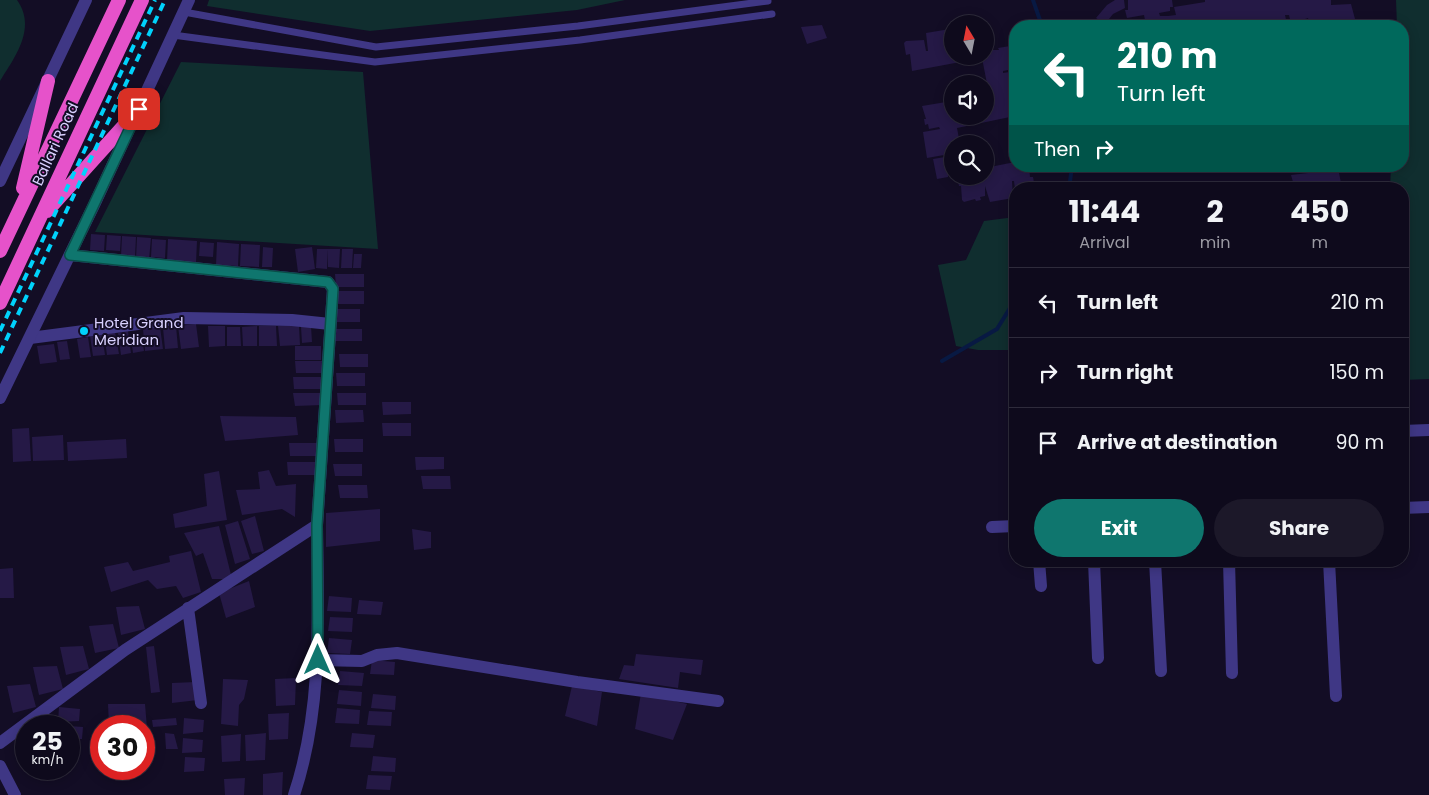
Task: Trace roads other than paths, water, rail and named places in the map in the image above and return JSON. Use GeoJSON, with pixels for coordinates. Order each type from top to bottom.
{"type":"FeatureCollection","features":[{"type":"Feature","properties":{"kind":"highway","name":"Ballari Road"},"geometry":{"type":"LineString","coordinates":[[0,251],[119,0]]}},
{"type":"Feature","properties":{"kind":"highway","name":"Ballari Road"},"geometry":{"type":"LineString","coordinates":[[0,303],[36,222],[142,0]]}},
{"type":"Feature","properties":{"kind":"highway"},"geometry":{"type":"LineString","coordinates":[[14,221],[48,81]]}},
{"type":"Feature","properties":{"kind":"highway"},"geometry":{"type":"LineString","coordinates":[[36,222],[139,109]]}},
{"type":"Feature","properties":{"kind":"street"},"geometry":{"type":"LineString","coordinates":[[0,181],[86,0]]}},
{"type":"Feature","properties":{"kind":"street"},"geometry":{"type":"LineString","coordinates":[[0,398],[70,255],[187,6]]}},
{"type":"Feature","properties":{"kind":"street"},"geometry":{"type":"LineString","coordinates":[[70,255],[328,282],[333,289],[317,525],[318,673],[302,770],[294,795]]}},
{"type":"Feature","properties":{"kind":"street"},"geometry":{"type":"LineString","coordinates":[[30,338],[184,318],[292,320],[330,324]]}},
{"type":"Feature","properties":{"kind":"street"},"geometry":{"type":"LineString","coordinates":[[1409,431],[1429,430]]}},
{"type":"Feature","properties":{"kind":"street"},"geometry":{"type":"LineString","coordinates":[[1409,508],[1429,507]]}},
{"type":"Feature","properties":{"kind":"street"},"geometry":{"type":"LineString","coordinates":[[0,743],[125,650],[317,525]]}},
{"type":"Feature","properties":{"kind":"street"},"geometry":{"type":"LineString","coordinates":[[992,527],[1009,526]]}},
{"type":"Feature","properties":{"kind":"street"},"geometry":{"type":"LineString","coordinates":[[1039,567],[1041,586]]}},
{"type":"Feature","properties":{"kind":"street"},"geometry":{"type":"LineString","coordinates":[[1094,567],[1098,658]]}},
{"type":"Feature","properties":{"kind":"street"},"geometry":{"type":"LineString","coordinates":[[1155,567],[1161,671]]}},
{"type":"Feature","properties":{"kind":"street"},"geometry":{"type":"LineString","coordinates":[[1229,567],[1232,674]]}},
{"type":"Feature","properties":{"kind":"street"},"geometry":{"type":"LineString","coordinates":[[1330,567],[1336,696]]}},
{"type":"Feature","properties":{"kind":"street"},"geometry":{"type":"LineString","coordinates":[[188,608],[201,703]]}},
{"type":"Feature","properties":{"kind":"street"},"geometry":{"type":"LineString","coordinates":[[318,660],[362,661],[377,654],[397,653],[578,682],[718,701]]}},
{"type":"Feature","properties":{"kind":"street"},"geometry":{"type":"LineString","coordinates":[[0,766],[15,795]]}},
{"type":"Feature","properties":{"kind":"lane"},"geometry":{"type":"LineString","coordinates":[[187,6],[373,47],[578,26],[768,1]]}},
{"type":"Feature","properties":{"kind":"lane"},"geometry":{"type":"LineString","coordinates":[[173,35],[372,61],[580,40],[772,14]]}},
{"type":"Feature","properties":{"kind":"lane"},"geometry":{"type":"LineString","coordinates":[[372,61],[373,47]]}},
{"type":"Feature","properties":{"kind":"waterway"},"geometry":{"type":"LineString","coordinates":[[1033,0],[1040,20]]}},
{"type":"Feature","properties":{"kind":"waterway"},"geometry":{"type":"LineString","coordinates":[[1070,182],[1071,172]]}},
{"type":"Feature","properties":{"kind":"waterway"},"geometry":{"type":"LineString","coordinates":[[942,361],[997,329],[1009,310]]}},
{"type":"Feature","properties":{"kind":"railway"},"geometry":{"type":"LineString","coordinates":[[0,331],[155,0]]}},
{"type":"Feature","properties":{"kind":"railway"},"geometry":{"type":"LineString","coordinates":[[0,353],[165,0]]}},
{"type":"Feature","properties":{"kind":"place","name":"Hotel Grand Meridian"},"geometry":{"type":"Point","coordinates":[84,331]}}]}
